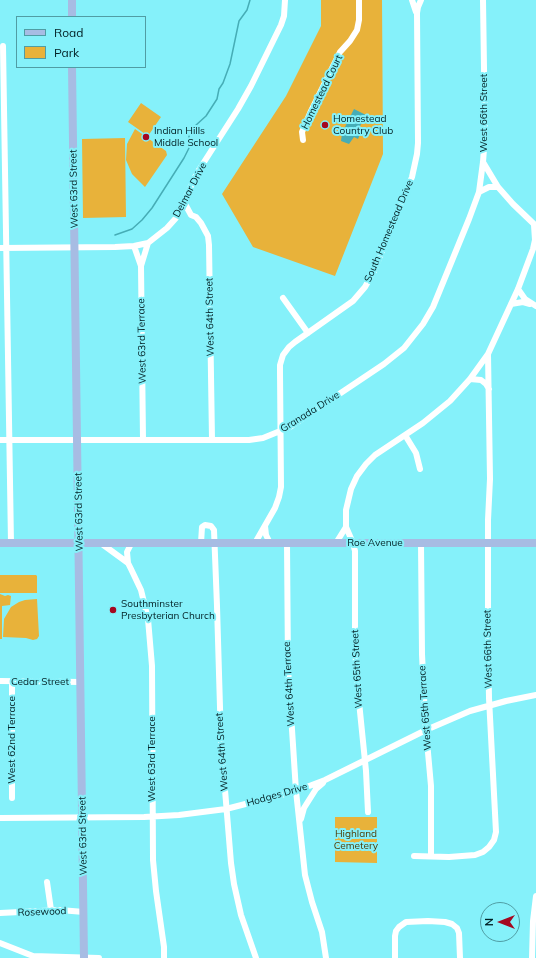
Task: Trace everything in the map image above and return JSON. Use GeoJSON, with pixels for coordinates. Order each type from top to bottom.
{"type":"FeatureCollection","features":[{"type":"Feature","properties":{"kind":"main road"},"geometry":{"type":"LineString","coordinates":[[72,0],[72,16]]}},
{"type":"Feature","properties":{"kind":"main road","name":"West 63rd Street"},"geometry":{"type":"LineString","coordinates":[[72,68],[77,440],[80,543],[84,957]]}},
{"type":"Feature","properties":{"kind":"main road","name":"Roe Avenue"},"geometry":{"type":"LineString","coordinates":[[0,543],[536,543]]}},
{"type":"Feature","properties":{"kind":"street","name":"Delmar Drive"},"geometry":{"type":"LineString","coordinates":[[3,248],[134,246],[148,243],[167,228],[176,218],[204,162],[251,86],[281,26],[284,16],[285,0]]}},
{"type":"Feature","properties":{"kind":"street","name":"Homestead Court"},"geometry":{"type":"LineString","coordinates":[[303,140],[302,132],[311,111],[340,52],[357,30],[359,20],[359,0]]}},
{"type":"Feature","properties":{"kind":"street","name":"South Homestead Drive"},"geometry":{"type":"LineString","coordinates":[[412,0],[417,13]]}},
{"type":"Feature","properties":{"kind":"street","name":"South Homestead Drive"},"geometry":{"type":"LineString","coordinates":[[255,543],[275,508],[281,487],[281,361],[289,347],[353,301],[365,288],[374,271],[412,177],[418,154],[417,13],[421,0]]}},
{"type":"Feature","properties":{"kind":"street","name":"West 66th Street"},"geometry":{"type":"LineString","coordinates":[[431,856],[449,857],[475,855],[486,850],[494,840],[496,832],[490,705],[488,543],[490,479],[488,354],[518,289],[535,247],[535,225],[498,187],[483,162],[485,136],[483,0]]}},
{"type":"Feature","properties":{"kind":"street"},"geometry":{"type":"LineString","coordinates":[[3,46],[3,248],[11,543]]}},
{"type":"Feature","properties":{"kind":"street","name":"Granada Drive"},"geometry":{"type":"LineString","coordinates":[[0,440],[250,440],[270,436],[290,427],[384,364],[395,356],[414,337],[433,307],[469,219],[479,192],[483,162]]}},
{"type":"Feature","properties":{"kind":"street"},"geometry":{"type":"LineString","coordinates":[[479,192],[488,187],[498,187]]}},
{"type":"Feature","properties":{"kind":"street","name":"West 64th Street"},"geometry":{"type":"LineString","coordinates":[[184,202],[191,215],[196,217],[201,223],[208,236],[212,440]]}},
{"type":"Feature","properties":{"kind":"street"},"geometry":{"type":"LineString","coordinates":[[176,218],[191,215]]}},
{"type":"Feature","properties":{"kind":"street","name":"West 63rd Terrace"},"geometry":{"type":"LineString","coordinates":[[143,440],[141,266],[148,243]]}},
{"type":"Feature","properties":{"kind":"street"},"geometry":{"type":"LineString","coordinates":[[134,246],[141,266]]}},
{"type":"Feature","properties":{"kind":"street"},"geometry":{"type":"LineString","coordinates":[[518,289],[525,299],[534,305]]}},
{"type":"Feature","properties":{"kind":"street"},"geometry":{"type":"LineString","coordinates":[[283,298],[308,333]]}},
{"type":"Feature","properties":{"kind":"street"},"geometry":{"type":"LineString","coordinates":[[511,304],[523,302],[534,305]]}},
{"type":"Feature","properties":{"kind":"street","name":"West 65th Street"},"geometry":{"type":"LineString","coordinates":[[368,812],[355,644],[355,551],[346,527],[348,496],[357,476],[366,464],[375,455],[436,413],[450,401],[470,379],[488,354]]}},
{"type":"Feature","properties":{"kind":"street"},"geometry":{"type":"LineString","coordinates":[[470,379],[481,380],[489,389]]}},
{"type":"Feature","properties":{"kind":"street"},"geometry":{"type":"LineString","coordinates":[[404,435],[416,453],[420,469]]}},
{"type":"Feature","properties":{"kind":"street"},"geometry":{"type":"LineString","coordinates":[[201,543],[201,529],[203,526],[207,525],[212,527],[214,543]]}},
{"type":"Feature","properties":{"kind":"street"},"geometry":{"type":"LineString","coordinates":[[265,526],[266,535],[270,543]]}},
{"type":"Feature","properties":{"kind":"street"},"geometry":{"type":"LineString","coordinates":[[336,543],[346,527]]}},
{"type":"Feature","properties":{"kind":"street","name":"West 64th Street"},"geometry":{"type":"LineString","coordinates":[[214,543],[219,704],[231,863],[237,902],[254,957]]}},
{"type":"Feature","properties":{"kind":"street","name":"West 64th Terrace"},"geometry":{"type":"LineString","coordinates":[[287,543],[288,668],[299,824],[306,875],[312,902],[322,932],[326,958]]}},
{"type":"Feature","properties":{"kind":"street","name":"West 65th Terrace"},"geometry":{"type":"LineString","coordinates":[[421,543],[422,654],[431,786],[431,856]]}},
{"type":"Feature","properties":{"kind":"street","name":"West 63rd Terrace"},"geometry":{"type":"LineString","coordinates":[[102,544],[128,563],[141,590],[148,619],[152,666],[152,817],[154,869],[164,947],[164,958]]}},
{"type":"Feature","properties":{"kind":"street"},"geometry":{"type":"LineString","coordinates":[[128,563],[127,552],[131,544]]}},
{"type":"Feature","properties":{"kind":"street","name":"Cedar Street"},"geometry":{"type":"LineString","coordinates":[[0,681],[81,682]]}},
{"type":"Feature","properties":{"kind":"street","name":"West 62nd Terrace"},"geometry":{"type":"LineString","coordinates":[[12,681],[12,798]]}},
{"type":"Feature","properties":{"kind":"street","name":"Hodges Drive"},"geometry":{"type":"LineString","coordinates":[[0,818],[152,817],[226,809],[296,790],[325,780],[452,718],[490,705],[536,695]]}},
{"type":"Feature","properties":{"kind":"street","name":"West 64th Terrace"},"geometry":{"type":"LineString","coordinates":[[299,824],[304,808],[316,789],[325,780]]}},
{"type":"Feature","properties":{"kind":"street"},"geometry":{"type":"LineString","coordinates":[[414,856],[431,856]]}},
{"type":"Feature","properties":{"kind":"street"},"geometry":{"type":"LineString","coordinates":[[47,882],[51,910]]}},
{"type":"Feature","properties":{"kind":"street"},"geometry":{"type":"LineString","coordinates":[[532,958],[533,920],[536,896]]}},
{"type":"Feature","properties":{"kind":"street","name":"Rosewood"},"geometry":{"type":"LineString","coordinates":[[0,913],[51,910],[84,912]]}},
{"type":"Feature","properties":{"kind":"street"},"geometry":{"type":"LineString","coordinates":[[395,958],[395,936],[399,926],[406,922],[428,921],[445,922],[452,924],[457,928],[459,933],[460,958]]}},
{"type":"Feature","properties":{"kind":"street"},"geometry":{"type":"LineString","coordinates":[[0,943],[33,956],[99,958]]}},
{"type":"Feature","properties":{"kind":"green space","name":"Homestead Country Club"},"geometry":{"type":"Polygon","coordinates":[[[321,0],[382,0],[383,154],[335,276],[253,247],[222,194],[286,96],[321,26],[321,0]]]}},
{"type":"Feature","properties":{"kind":"green space"},"geometry":{"type":"Polygon","coordinates":[[[141,103],[161,117],[148,136],[128,122],[141,103]]]}},
{"type":"Feature","properties":{"kind":"green space"},"geometry":{"type":"Polygon","coordinates":[[[135,129],[166,151],[167,155],[145,187],[132,174],[126,160],[127,144],[135,129]]]}},
{"type":"Feature","properties":{"kind":"green space"},"geometry":{"type":"Polygon","coordinates":[[[125,138],[126,217],[83,218],[82,139],[125,138]]]}},
{"type":"Feature","properties":{"kind":"green space"},"geometry":{"type":"Polygon","coordinates":[[[0,575],[36,575],[37,593],[0,593],[0,575]]]}},
{"type":"Feature","properties":{"kind":"green space"},"geometry":{"type":"Polygon","coordinates":[[[0,594],[11,596],[10,605],[2,606],[2,639],[0,639],[0,594]]]}},
{"type":"Feature","properties":{"kind":"green space"},"geometry":{"type":"Polygon","coordinates":[[[37,599],[39,636],[37,639],[33,640],[26,638],[3,637],[4,619],[11,607],[25,600],[37,599]]]}},
{"type":"Feature","properties":{"kind":"green space","name":"Highland Cemetery"},"geometry":{"type":"Polygon","coordinates":[[[335,817],[377,817],[377,863],[335,862],[335,817]]]}},
{"type":"Feature","properties":{"kind":"water"},"geometry":{"type":"Polygon","coordinates":[[[354,109],[366,115],[359,128],[362,130],[358,139],[354,137],[349,144],[341,141],[342,133],[354,109]]]}},
{"type":"Feature","properties":{"kind":"waterway"},"geometry":{"type":"LineString","coordinates":[[195,126],[206,116],[217,99],[219,89],[223,83],[230,64],[239,21],[247,10],[250,0]]}},
{"type":"Feature","properties":{"kind":"waterway"},"geometry":{"type":"LineString","coordinates":[[115,235],[132,229],[152,208],[184,158],[189,148],[189,136]]}},
{"type":"Feature","properties":{"kind":"place","name":"Homestead Country Club"},"geometry":{"type":"Point","coordinates":[325,125]}},
{"type":"Feature","properties":{"kind":"place","name":"Indian Hills Middle School"},"geometry":{"type":"Point","coordinates":[146,137]}},
{"type":"Feature","properties":{"kind":"place","name":"Southminster Presbyterian Church"},"geometry":{"type":"Point","coordinates":[113,610]}}]}
